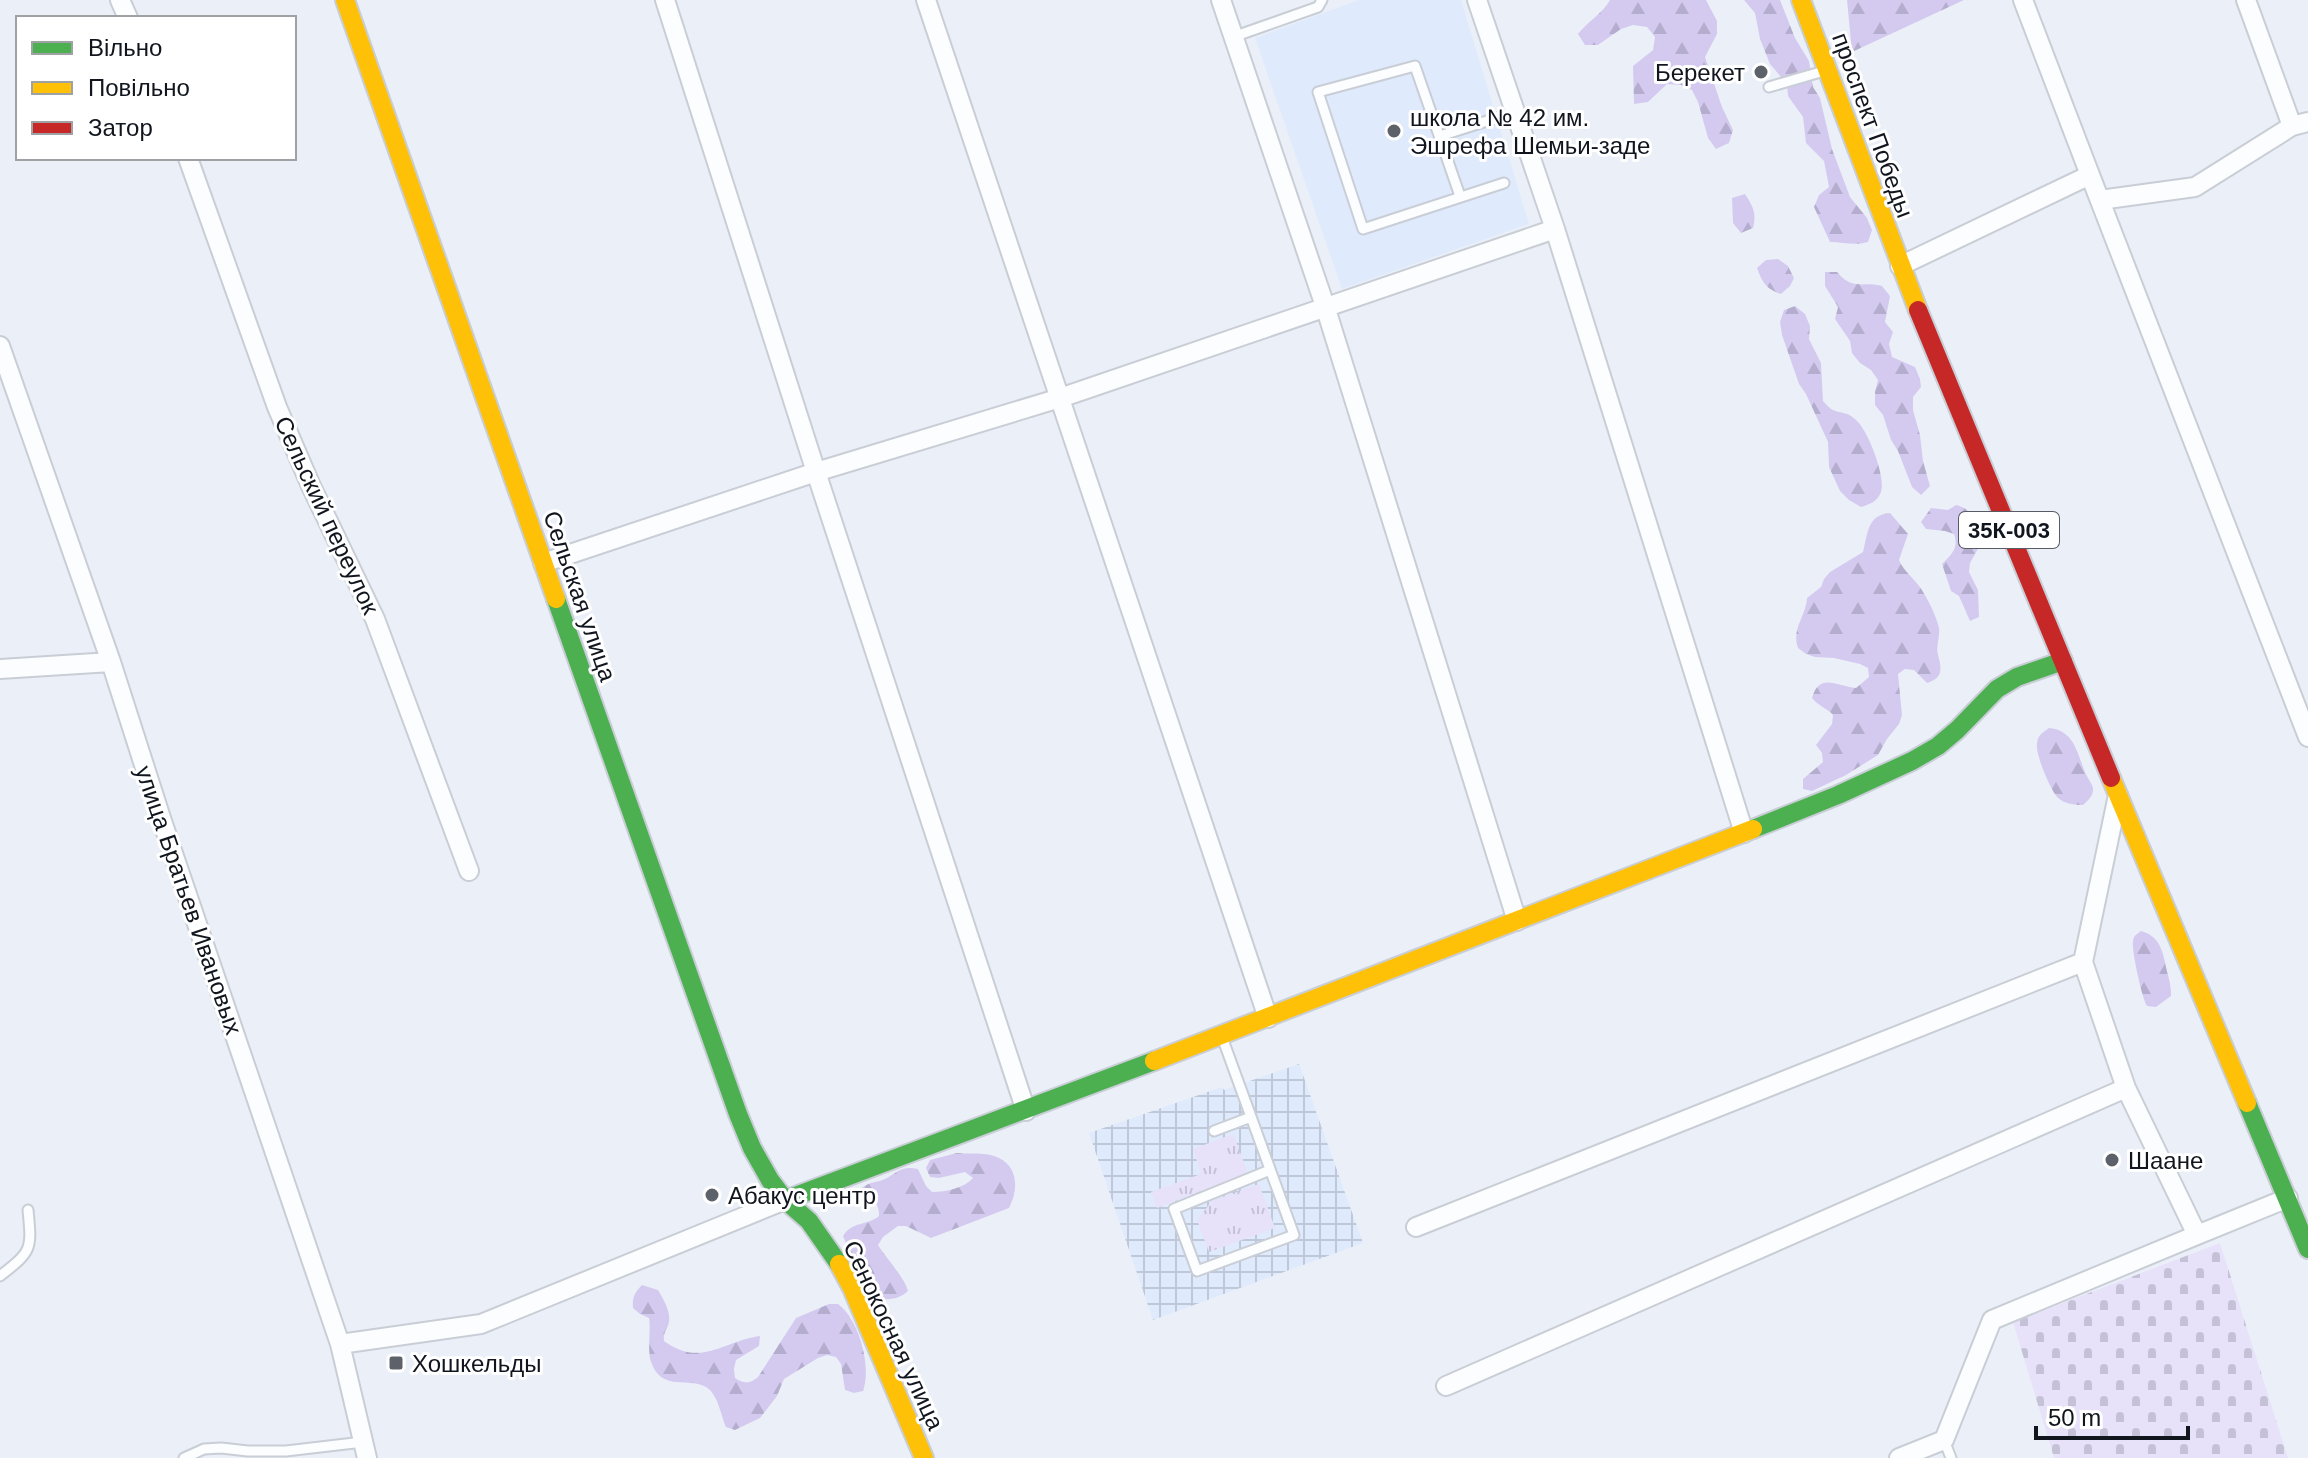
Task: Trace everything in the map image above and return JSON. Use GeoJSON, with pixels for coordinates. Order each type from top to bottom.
{"type":"FeatureCollection","features":[{"type":"Feature","properties":{"kind":"main road","name":"Сельская улица"},"geometry":{"type":"LineString","coordinates":[[345,0],[738,1114],[752,1148],[785,1200]]}},
{"type":"Feature","properties":{"kind":"main road","name":"проспект Победы"},"geometry":{"type":"LineString","coordinates":[[1801,0],[1900,266]]}},
{"type":"Feature","properties":{"kind":"main road","name":"35К-003"},"geometry":{"type":"LineString","coordinates":[[1900,266],[2308,1249]]}},
{"type":"Feature","properties":{"kind":"main road"},"geometry":{"type":"LineString","coordinates":[[785,1200],[1026,1111],[1744,833],[1912,761],[1948,738],[1997,689],[2017,677],[2063,661]]}},
{"type":"Feature","properties":{"kind":"main road","name":"Сенокосная улица"},"geometry":{"type":"LineString","coordinates":[[785,1200],[809,1221],[830,1249],[852,1288],[924,1458]]}},
{"type":"Feature","properties":{"kind":"street"},"geometry":{"type":"LineString","coordinates":[[665,0],[1026,1111]]}},
{"type":"Feature","properties":{"kind":"street"},"geometry":{"type":"LineString","coordinates":[[926,0],[1268,1018]]}},
{"type":"Feature","properties":{"kind":"street"},"geometry":{"type":"LineString","coordinates":[[1221,0],[1325,306],[1517,921]]}},
{"type":"Feature","properties":{"kind":"street"},"geometry":{"type":"LineString","coordinates":[[1477,0],[1555,229],[1744,833]]}},
{"type":"Feature","properties":{"kind":"street"},"geometry":{"type":"LineString","coordinates":[[2023,0],[2308,737]]}},
{"type":"Feature","properties":{"kind":"street"},"geometry":{"type":"LineString","coordinates":[[2100,200],[2195,187],[2300,124],[2246,0]]}},
{"type":"Feature","properties":{"kind":"street","name":"Сельский переулок"},"geometry":{"type":"LineString","coordinates":[[189,160],[277,407],[375,619],[469,871]]}},
{"type":"Feature","properties":{"kind":"street"},"geometry":{"type":"LineString","coordinates":[[1900,266],[2090,175]]}},
{"type":"Feature","properties":{"kind":"street"},"geometry":{"type":"LineString","coordinates":[[543,563],[816,472],[1060,398],[1555,229]]}},
{"type":"Feature","properties":{"kind":"street","name":"улица Братьев Ивановых"},"geometry":{"type":"LineString","coordinates":[[0,346],[111,662],[340,1344],[365,1450]]}},
{"type":"Feature","properties":{"kind":"street"},"geometry":{"type":"LineString","coordinates":[[0,669],[111,662]]}},
{"type":"Feature","properties":{"kind":"street"},"geometry":{"type":"LineString","coordinates":[[2118,795],[2083,962],[2126,1088],[2197,1235]]}},
{"type":"Feature","properties":{"kind":"street"},"geometry":{"type":"LineString","coordinates":[[1416,1227],[2083,962]]}},
{"type":"Feature","properties":{"kind":"street"},"geometry":{"type":"LineString","coordinates":[[1446,1386],[2126,1088]]}},
{"type":"Feature","properties":{"kind":"street"},"geometry":{"type":"LineString","coordinates":[[1899,1458],[1944,1440],[1992,1320],[2288,1198]]}},
{"type":"Feature","properties":{"kind":"street"},"geometry":{"type":"LineString","coordinates":[[340,1344],[481,1324],[785,1200]]}},
{"type":"Feature","properties":{"kind":"lane"},"geometry":{"type":"LineString","coordinates":[[1233,37],[1318,7],[1322,0]]}},
{"type":"Feature","properties":{"kind":"lane"},"geometry":{"type":"LineString","coordinates":[[1460,196],[1415,66],[1318,92],[1363,229],[1504,183]]}},
{"type":"Feature","properties":{"kind":"lane"},"geometry":{"type":"LineString","coordinates":[[1769,87],[1828,70]]}},
{"type":"Feature","properties":{"kind":"lane"},"geometry":{"type":"LineString","coordinates":[[1440,136],[1515,112]]}},
{"type":"Feature","properties":{"kind":"lane"},"geometry":{"type":"LineString","coordinates":[[1221,1036],[1294,1235],[1197,1271],[1174,1209],[1270,1170]]}},
{"type":"Feature","properties":{"kind":"lane"},"geometry":{"type":"LineString","coordinates":[[1214,1131],[1251,1117]]}},
{"type":"Feature","properties":{"kind":"lane"},"geometry":{"type":"LineString","coordinates":[[0,1276],[29,1249],[28,1210]]}},
{"type":"Feature","properties":{"kind":"lane"},"geometry":{"type":"LineString","coordinates":[[1944,1440],[1951,1458]]}},
{"type":"Feature","properties":{"kind":"lane"},"geometry":{"type":"LineString","coordinates":[[184,1458],[204,1449],[221,1448],[248,1451],[365,1450]]}},
{"type":"Feature","properties":{"kind":"shaded area","name":"школа № 42 им. Эшрефа Шемьи-заде"},"geometry":{"type":"Polygon","coordinates":[[[1359,0],[1461,0],[1529,224],[1342,289],[1255,38],[1359,0]]]}},
{"type":"Feature","properties":{"kind":"shaded area"},"geometry":{"type":"Polygon","coordinates":[[[1299,1064],[1363,1243],[1153,1320],[1089,1133],[1299,1064]]]}},
{"type":"Feature","properties":{"kind":"green space"},"geometry":{"type":"Polygon","coordinates":[[[1610,0],[1706,0],[1717,21],[1717,34],[1705,57],[1733,130],[1729,143],[1716,149],[1708,138],[1692,90],[1681,85],[1667,84],[1648,102],[1634,104],[1633,66],[1653,50],[1655,37],[1647,27],[1633,25],[1621,29],[1598,45],[1585,45],[1578,34],[1610,0]]]}},
{"type":"Feature","properties":{"kind":"green space"},"geometry":{"type":"Polygon","coordinates":[[[1744,0],[1780,0],[1795,38],[1809,61],[1813,87],[1820,98],[1832,149],[1850,197],[1867,218],[1872,230],[1868,242],[1830,242],[1814,207],[1819,195],[1829,187],[1824,161],[1806,143],[1803,117],[1788,96],[1787,84],[1770,64],[1760,39],[1755,13],[1744,0]]]}},
{"type":"Feature","properties":{"kind":"green space"},"geometry":{"type":"Polygon","coordinates":[[[1847,0],[1964,0],[1852,52],[1847,0]]]}},
{"type":"Feature","properties":{"kind":"green space"},"geometry":{"type":"Polygon","coordinates":[[[1745,194],[1755,218],[1753,228],[1741,233],[1733,223],[1732,198],[1745,194]]]}},
{"type":"Feature","properties":{"kind":"green space"},"geometry":{"type":"Polygon","coordinates":[[[1778,259],[1788,266],[1794,278],[1781,294],[1765,284],[1757,268],[1766,260],[1778,259]]]}},
{"type":"Feature","properties":{"kind":"green space"},"geometry":{"type":"Polygon","coordinates":[[[1825,272],[1837,272],[1848,282],[1882,286],[1890,296],[1885,322],[1893,332],[1889,344],[1892,357],[1915,367],[1920,379],[1921,387],[1913,397],[1913,410],[1930,486],[1921,495],[1912,487],[1883,415],[1875,405],[1878,380],[1852,353],[1850,341],[1835,319],[1838,307],[1825,286],[1825,272]]]}},
{"type":"Feature","properties":{"kind":"green space"},"geometry":{"type":"Polygon","coordinates":[[[1795,306],[1805,314],[1810,326],[1809,339],[1821,363],[1823,401],[1861,425],[1875,454],[1881,476],[1881,492],[1864,506],[1849,500],[1840,491],[1829,467],[1828,442],[1799,384],[1782,335],[1780,322],[1784,310],[1795,306]]]}},
{"type":"Feature","properties":{"kind":"green space"},"geometry":{"type":"Polygon","coordinates":[[[1956,505],[1966,509],[1970,515],[1973,535],[1979,547],[1970,563],[1969,572],[1978,590],[1979,617],[1970,621],[1959,596],[1951,591],[1942,564],[1955,547],[1954,534],[1926,529],[1921,522],[1931,508],[1948,510],[1956,505]]]}},
{"type":"Feature","properties":{"kind":"green space"},"geometry":{"type":"Polygon","coordinates":[[[1890,513],[1908,534],[1899,560],[1925,595],[1938,624],[1940,672],[1927,683],[1914,670],[1905,669],[1898,674],[1902,715],[1878,755],[1812,791],[1803,789],[1803,779],[1823,762],[1822,753],[1816,745],[1832,724],[1833,715],[1812,698],[1815,690],[1819,685],[1830,682],[1856,688],[1869,677],[1868,668],[1860,664],[1815,657],[1798,648],[1796,634],[1807,598],[1821,587],[1830,572],[1863,552],[1873,521],[1882,514],[1890,513]]]}},
{"type":"Feature","properties":{"kind":"green space"},"geometry":{"type":"Polygon","coordinates":[[[2049,728],[2064,733],[2076,749],[2093,788],[2092,795],[2083,805],[2061,800],[2047,780],[2037,743],[2049,728]]]}},
{"type":"Feature","properties":{"kind":"green space"},"geometry":{"type":"Polygon","coordinates":[[[2141,931],[2158,943],[2170,983],[2171,996],[2156,1007],[2147,1006],[2135,963],[2133,941],[2141,931]]]}},
{"type":"Feature","properties":{"kind":"green space"},"geometry":{"type":"Polygon","coordinates":[[[1233,1134],[1248,1173],[1157,1208],[1151,1192],[1201,1174],[1193,1149],[1233,1134]]]}},
{"type":"Feature","properties":{"kind":"green space"},"geometry":{"type":"Polygon","coordinates":[[[957,1153],[995,1156],[1009,1166],[1015,1189],[1009,1208],[931,1238],[906,1226],[898,1226],[878,1245],[908,1291],[892,1299],[863,1300],[848,1261],[850,1253],[843,1236],[851,1228],[879,1216],[876,1203],[862,1188],[908,1168],[918,1169],[932,1192],[960,1187],[973,1178],[965,1172],[930,1177],[926,1168],[930,1160],[957,1153]]]}},
{"type":"Feature","properties":{"kind":"green space"},"geometry":{"type":"Polygon","coordinates":[[[1259,1184],[1275,1228],[1209,1252],[1197,1220],[1212,1201],[1259,1184]]]}},
{"type":"Feature","properties":{"kind":"green space"},"geometry":{"type":"Polygon","coordinates":[[[2220,1243],[2288,1458],[2054,1458],[2013,1322],[2220,1243]]]}},
{"type":"Feature","properties":{"kind":"green space"},"geometry":{"type":"Polygon","coordinates":[[[642,1285],[658,1290],[662,1297],[669,1318],[664,1341],[677,1349],[701,1353],[760,1336],[759,1346],[736,1360],[735,1378],[744,1382],[758,1377],[796,1318],[829,1304],[838,1304],[852,1321],[862,1344],[866,1369],[863,1391],[854,1393],[845,1390],[841,1364],[836,1357],[827,1355],[784,1379],[777,1396],[760,1418],[735,1430],[726,1427],[710,1390],[699,1384],[668,1380],[656,1371],[650,1358],[649,1318],[633,1308],[634,1295],[642,1285]]]}},
{"type":"Feature","properties":{"kind":"traffic: fast"},"geometry":{"type":"LineString","coordinates":[[556,599],[752,1148],[770,1180],[785,1200],[809,1221],[839,1264]]}},
{"type":"Feature","properties":{"kind":"traffic: fast"},"geometry":{"type":"LineString","coordinates":[[1753,829],[1912,761],[1957,730],[1997,689],[2017,677],[2063,661]]}},
{"type":"Feature","properties":{"kind":"traffic: fast"},"geometry":{"type":"LineString","coordinates":[[785,1200],[1154,1061]]}},
{"type":"Feature","properties":{"kind":"traffic: fast"},"geometry":{"type":"LineString","coordinates":[[2247,1103],[2308,1249]]}},
{"type":"Feature","properties":{"kind":"traffic: slow"},"geometry":{"type":"LineString","coordinates":[[345,0],[556,599]]}},
{"type":"Feature","properties":{"kind":"traffic: slow"},"geometry":{"type":"LineString","coordinates":[[1801,0],[1918,310]]}},
{"type":"Feature","properties":{"kind":"traffic: slow"},"geometry":{"type":"LineString","coordinates":[[2111,778],[2247,1103]]}},
{"type":"Feature","properties":{"kind":"traffic: slow"},"geometry":{"type":"LineString","coordinates":[[1154,1061],[1753,829]]}},
{"type":"Feature","properties":{"kind":"traffic: slow"},"geometry":{"type":"LineString","coordinates":[[839,1264],[924,1458]]}},
{"type":"Feature","properties":{"kind":"traffic: jam"},"geometry":{"type":"LineString","coordinates":[[1918,310],[2111,778]]}},
{"type":"Feature","properties":{"kind":"place","name":"Берекет"},"geometry":{"type":"Point","coordinates":[1761,72]}},
{"type":"Feature","properties":{"kind":"place","name":"школа № 42 им. Эшрефа Шемьи-заде"},"geometry":{"type":"Point","coordinates":[1394,131]}},
{"type":"Feature","properties":{"kind":"place","name":"Шаане"},"geometry":{"type":"Point","coordinates":[2112,1160]}},
{"type":"Feature","properties":{"kind":"place","name":"Абакус центр"},"geometry":{"type":"Point","coordinates":[712,1195]}},
{"type":"Feature","properties":{"kind":"place","name":"Хошкельды"},"geometry":{"type":"Point","coordinates":[396,1363]}}]}
